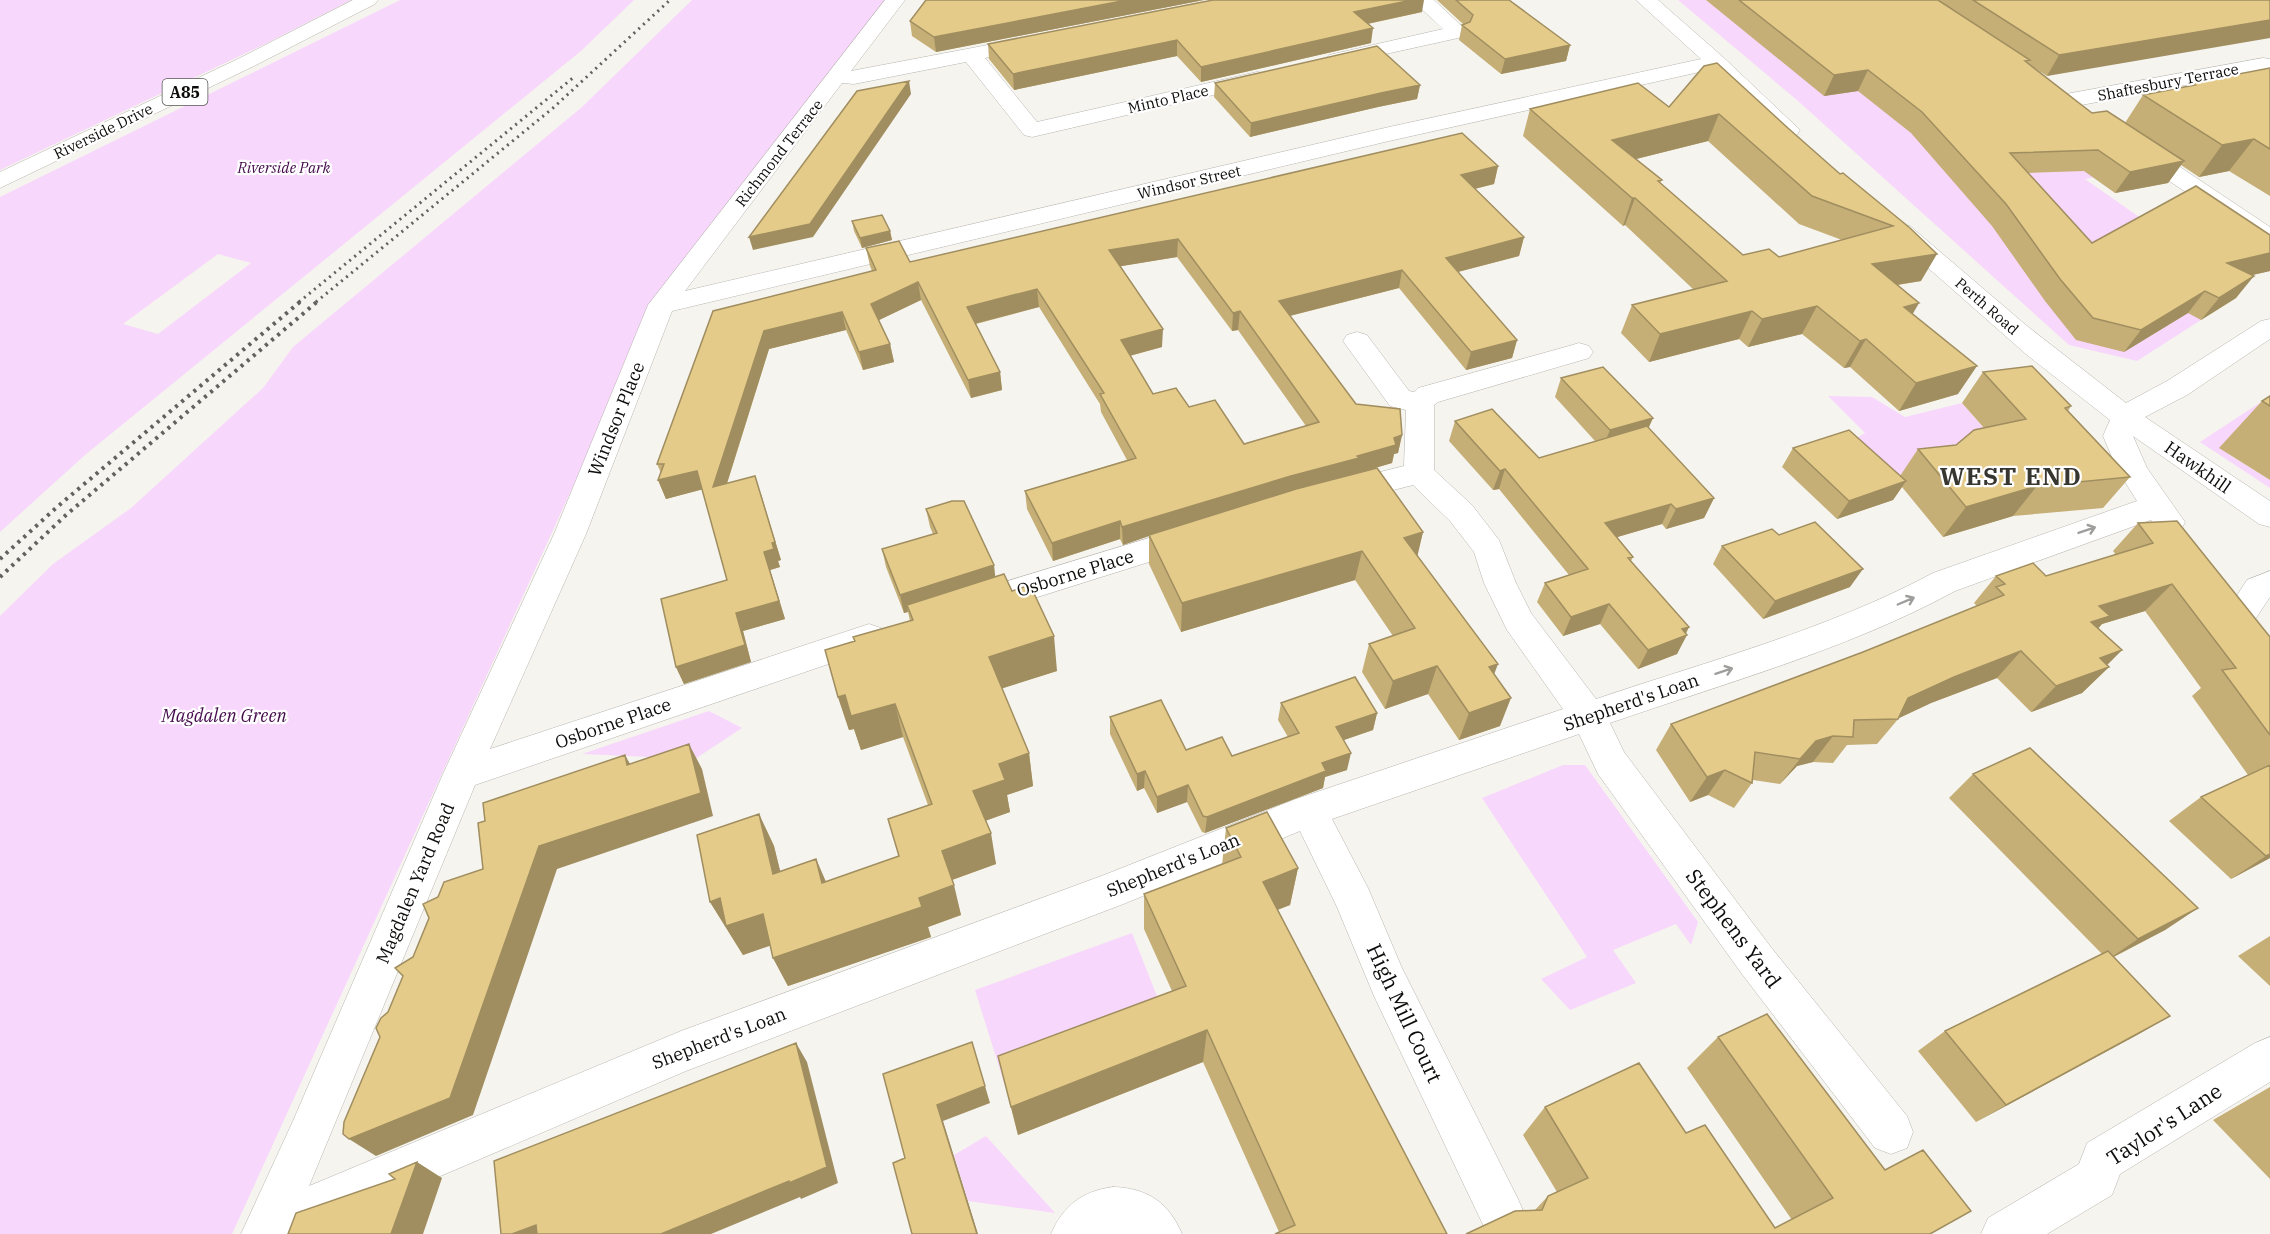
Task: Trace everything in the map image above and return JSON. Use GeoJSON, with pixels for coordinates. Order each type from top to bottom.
{"type":"FeatureCollection","features":[{"type":"Feature","properties":{"kind":"street","name":"Riverside Drive"},"geometry":{"type":"LineString","coordinates":[[0,180],[236,67],[368,0]]}},
{"type":"Feature","properties":{"kind":"street","name":"Richmond Terrace"},"geometry":{"type":"LineString","coordinates":[[661,305],[895,0]]}},
{"type":"Feature","properties":{"kind":"street"},"geometry":{"type":"LineString","coordinates":[[1312,65],[1458,32],[1422,0]]}},
{"type":"Feature","properties":{"kind":"street"},"geometry":{"type":"LineString","coordinates":[[1646,0],[1718,62],[1807,146]]}},
{"type":"Feature","properties":{"kind":"street"},"geometry":{"type":"LineString","coordinates":[[838,76],[854,78],[1014,46]]}},
{"type":"Feature","properties":{"kind":"street","name":"Minto Place"},"geometry":{"type":"LineString","coordinates":[[971,55],[1032,130],[1280,73]]}},
{"type":"Feature","properties":{"kind":"street","name":"Windsor Street"},"geometry":{"type":"LineString","coordinates":[[661,305],[1389,134],[1718,62]]}},
{"type":"Feature","properties":{"kind":"street","name":"Shaftesbury Terrace"},"geometry":{"type":"LineString","coordinates":[[2066,101],[2263,64],[2270,65]]}},
{"type":"Feature","properties":{"kind":"street"},"geometry":{"type":"LineString","coordinates":[[2047,88],[2095,120]]}},
{"type":"Feature","properties":{"kind":"street"},"geometry":{"type":"LineString","coordinates":[[2124,140],[2270,238]]}},
{"type":"Feature","properties":{"kind":"street","name":"Perth Road"},"geometry":{"type":"LineString","coordinates":[[1880,212],[2013,329],[2126,416]]}},
{"type":"Feature","properties":{"kind":"street","name":"Windsor Place"},"geometry":{"type":"LineString","coordinates":[[570,534],[661,305]]}},
{"type":"Feature","properties":{"kind":"street"},"geometry":{"type":"LineString","coordinates":[[2186,540],[2136,478],[2124,457],[2118,436],[2126,416],[2177,388],[2270,327]]}},
{"type":"Feature","properties":{"kind":"street"},"geometry":{"type":"LineString","coordinates":[[1357,341],[1400,399],[1420,403]]}},
{"type":"Feature","properties":{"kind":"street"},"geometry":{"type":"LineString","coordinates":[[1579,352],[1428,395],[1420,403],[1419,473],[1461,513],[1488,548],[1500,583],[1519,621],[1560,680],[1589,716]]}},
{"type":"Feature","properties":{"kind":"street","name":"Hawkhill"},"geometry":{"type":"LineString","coordinates":[[2126,416],[2270,516]]}},
{"type":"Feature","properties":{"kind":"street"},"geometry":{"type":"LineString","coordinates":[[1319,499],[1419,473]]}},
{"type":"Feature","properties":{"kind":"street","name":"Shepherd's Loan"},"geometry":{"type":"LineString","coordinates":[[266,1231],[681,1052],[1112,890],[1309,811],[1834,632],[1920,595],[1944,582],[2157,506]]}},
{"type":"Feature","properties":{"kind":"street","name":"Osborne Place"},"geometry":{"type":"LineString","coordinates":[[957,610],[1217,529]]}},
{"type":"Feature","properties":{"kind":"street","name":"Magdalen Yard Road"},"geometry":{"type":"LineString","coordinates":[[266,1231],[309,1137],[461,774],[570,534]]}},
{"type":"Feature","properties":{"kind":"street"},"geometry":{"type":"LineString","coordinates":[[2222,583],[2264,633]]}},
{"type":"Feature","properties":{"kind":"street"},"geometry":{"type":"LineString","coordinates":[[2244,609],[2258,589],[2270,584]]}},
{"type":"Feature","properties":{"kind":"street","name":"Osborne Place"},"geometry":{"type":"LineString","coordinates":[[461,774],[900,627]]}},
{"type":"Feature","properties":{"kind":"street","name":"Stephens Yard"},"geometry":{"type":"LineString","coordinates":[[1589,716],[1611,763],[1756,960],[1891,1132]]}},
{"type":"Feature","properties":{"kind":"street","name":"High Mill Court"},"geometry":{"type":"LineString","coordinates":[[1309,811],[1354,901],[1388,982],[1502,1215]]}},
{"type":"Feature","properties":{"kind":"street","name":"Taylor's Lane"},"geometry":{"type":"LineString","coordinates":[[2004,1234],[2096,1179],[2103,1159],[2270,1058]]}},
{"type":"Feature","properties":{"kind":"street"},"geometry":{"type":"LineString","coordinates":[[1074,1234],[1087,1219],[1113,1210],[1131,1211],[1148,1220],[1159,1234]]}},
{"type":"Feature","properties":{"kind":"green space"},"geometry":{"type":"Polygon","coordinates":[[[0,0],[351,0],[267,43],[0,170],[0,0]]]}},
{"type":"Feature","properties":{"kind":"green space","name":"Riverside Park"},"geometry":{"type":"Polygon","coordinates":[[[400,0],[634,0],[581,51],[85,455],[0,532],[0,197],[400,0]],[[218,254],[123,324],[158,334],[251,263],[218,254]]]}},
{"type":"Feature","properties":{"kind":"green space","name":"Magdalen Green"},"geometry":{"type":"Polygon","coordinates":[[[692,0],[890,0],[658,300],[232,1234],[0,1234],[0,616],[53,564],[131,508],[263,388],[293,347],[582,107],[692,0]]]}},
{"type":"Feature","properties":{"kind":"green space"},"geometry":{"type":"Polygon","coordinates":[[[1678,0],[1894,0],[2139,168],[2085,179],[2226,278],[2201,320],[2137,361],[2069,345],[1798,101],[1678,0]]]}},
{"type":"Feature","properties":{"kind":"green space"},"geometry":{"type":"Polygon","coordinates":[[[1828,396],[1872,397],[1905,417],[1962,403],[2000,447],[1874,482],[1838,449],[1865,433],[1828,396]]]}},
{"type":"Feature","properties":{"kind":"green space"},"geometry":{"type":"Polygon","coordinates":[[[2270,396],[2228,454],[2270,480],[2270,488],[2200,442],[2270,396]]]}},
{"type":"Feature","properties":{"kind":"green space"},"geometry":{"type":"Polygon","coordinates":[[[709,711],[742,728],[695,759],[582,754],[709,711]]]}},
{"type":"Feature","properties":{"kind":"green space"},"geometry":{"type":"Polygon","coordinates":[[[1563,765],[1585,765],[1698,922],[1691,945],[1676,924],[1613,950],[1636,983],[1570,1010],[1541,979],[1587,957],[1482,798],[1563,765]]]}},
{"type":"Feature","properties":{"kind":"green space"},"geometry":{"type":"Polygon","coordinates":[[[1132,933],[1168,1024],[1005,1086],[975,990],[1132,933]]]}},
{"type":"Feature","properties":{"kind":"green space"},"geometry":{"type":"Polygon","coordinates":[[[986,1136],[1055,1213],[968,1201],[954,1155],[986,1136]]]}},
{"type":"Feature","properties":{"kind":"building"},"geometry":{"type":"Polygon","coordinates":[[[926,0],[1127,0],[934,37],[910,21],[926,0]]]}},
{"type":"Feature","properties":{"kind":"building"},"geometry":{"type":"Polygon","coordinates":[[[1213,0],[1412,0],[1354,12],[1373,28],[1201,67],[1177,40],[1013,74],[988,44],[1213,0]]]}},
{"type":"Feature","properties":{"kind":"building"},"geometry":{"type":"Polygon","coordinates":[[[1456,0],[1509,0],[1570,45],[1505,59],[1462,25],[1470,22],[1473,15],[1456,0]]]}},
{"type":"Feature","properties":{"kind":"building"},"geometry":{"type":"Polygon","coordinates":[[[1739,0],[1938,0],[2030,60],[2025,61],[2092,113],[2107,111],[2184,161],[2130,172],[2098,150],[2010,153],[2092,243],[2196,186],[2270,235],[2270,253],[2227,263],[2254,276],[2219,298],[2205,291],[2141,330],[2093,318],[2060,279],[2006,204],[1922,112],[1868,70],[1834,75],[1739,0]]]}},
{"type":"Feature","properties":{"kind":"building"},"geometry":{"type":"Polygon","coordinates":[[[1973,0],[2270,0],[2270,20],[2059,55],[1973,0]]]}},
{"type":"Feature","properties":{"kind":"building"},"geometry":{"type":"Polygon","coordinates":[[[1377,46],[1420,85],[1251,123],[1215,83],[1377,46]]]}},
{"type":"Feature","properties":{"kind":"building"},"geometry":{"type":"Polygon","coordinates":[[[1717,63],[1840,174],[1843,173],[1910,228],[1937,254],[1872,264],[1919,303],[1904,307],[1977,366],[1916,383],[1866,339],[1860,341],[1817,306],[1762,319],[1752,311],[1660,334],[1632,305],[1727,281],[1635,198],[1632,198],[1530,109],[1638,83],[1669,107],[1704,66],[1717,63]],[[1719,114],[1612,140],[1662,180],[1658,181],[1743,255],[1769,249],[1779,257],[1893,226],[1812,196],[1719,114]]]}},
{"type":"Feature","properties":{"kind":"building"},"geometry":{"type":"Polygon","coordinates":[[[2270,68],[2270,149],[2254,139],[2222,145],[2143,95],[2195,85],[2191,83],[2270,68]]]}},
{"type":"Feature","properties":{"kind":"building"},"geometry":{"type":"Polygon","coordinates":[[[909,81],[810,224],[749,237],[857,91],[909,81]]]}},
{"type":"Feature","properties":{"kind":"building"},"geometry":{"type":"Polygon","coordinates":[[[1462,133],[1498,166],[1461,175],[1524,237],[1446,258],[1517,340],[1471,352],[1402,270],[1279,301],[1356,404],[1400,409],[1402,435],[1394,438],[1396,445],[1357,456],[1359,458],[1122,527],[1120,521],[1052,543],[1025,491],[1136,458],[1100,394],[1104,393],[1037,289],[967,307],[1000,372],[968,380],[918,282],[871,304],[890,344],[859,352],[842,312],[764,331],[713,487],[755,476],[775,542],[772,543],[774,549],[764,552],[779,601],[736,613],[745,645],[676,667],[661,599],[727,580],[697,471],[658,480],[664,464],[657,464],[713,311],[876,270],[866,248],[899,241],[910,262],[1462,133]],[[1178,239],[1109,250],[1163,329],[1121,340],[1153,394],[1176,388],[1189,407],[1215,400],[1244,444],[1319,422],[1240,311],[1233,313],[1178,239]]]}},
{"type":"Feature","properties":{"kind":"building"},"geometry":{"type":"Polygon","coordinates":[[[882,215],[890,231],[860,238],[852,221],[882,215]]]}},
{"type":"Feature","properties":{"kind":"building"},"geometry":{"type":"Polygon","coordinates":[[[2032,366],[2071,406],[2065,408],[2130,477],[2037,486],[1966,507],[1918,449],[1956,445],[1974,430],[2026,419],[1983,372],[2032,366]]]}},
{"type":"Feature","properties":{"kind":"building"},"geometry":{"type":"Polygon","coordinates":[[[1603,367],[1653,418],[1610,430],[1561,378],[1603,367]]]}},
{"type":"Feature","properties":{"kind":"building"},"geometry":{"type":"Polygon","coordinates":[[[2270,396],[2270,406],[2262,401],[2270,396]]]}},
{"type":"Feature","properties":{"kind":"building"},"geometry":{"type":"Polygon","coordinates":[[[1492,409],[1539,458],[1647,426],[1714,498],[1676,509],[1671,504],[1605,523],[1633,557],[1628,558],[1689,627],[1682,629],[1687,635],[1648,650],[1609,604],[1571,617],[1545,583],[1588,569],[1505,469],[1500,471],[1455,421],[1492,409]]]}},
{"type":"Feature","properties":{"kind":"building"},"geometry":{"type":"Polygon","coordinates":[[[1849,430],[1906,481],[1849,501],[1793,448],[1849,430]]]}},
{"type":"Feature","properties":{"kind":"building"},"geometry":{"type":"Polygon","coordinates":[[[1377,468],[1423,532],[1404,538],[1498,664],[1489,667],[1511,698],[1469,713],[1437,666],[1393,681],[1369,644],[1415,628],[1362,551],[1182,603],[1149,535],[1296,489],[1377,468]]]}},
{"type":"Feature","properties":{"kind":"building"},"geometry":{"type":"Polygon","coordinates":[[[952,501],[964,501],[994,565],[900,595],[882,549],[937,533],[926,509],[952,501]]]}},
{"type":"Feature","properties":{"kind":"building"},"geometry":{"type":"Polygon","coordinates":[[[2177,521],[2270,637],[2270,735],[2222,670],[2236,668],[2172,584],[2099,606],[2110,616],[2091,622],[2122,650],[2100,658],[2109,667],[2056,686],[2021,651],[1908,698],[1898,719],[1854,720],[1853,737],[1833,736],[1816,741],[1800,759],[1755,752],[1752,783],[1725,770],[1707,777],[1671,724],[1863,652],[2004,595],[1996,587],[2005,584],[1996,576],[2033,563],[2046,576],[2153,543],[2138,523],[2177,521]]]}},
{"type":"Feature","properties":{"kind":"building"},"geometry":{"type":"Polygon","coordinates":[[[1815,522],[1863,569],[1775,601],[1722,546],[1772,529],[1779,535],[1815,522]]]}},
{"type":"Feature","properties":{"kind":"building"},"geometry":{"type":"Polygon","coordinates":[[[1004,574],[1012,591],[1030,585],[1054,636],[989,657],[1029,753],[999,764],[1005,780],[973,791],[991,833],[942,851],[954,885],[919,898],[922,907],[773,958],[763,914],[726,926],[720,898],[710,902],[697,835],[759,814],[773,874],[816,859],[822,883],[899,856],[888,819],[932,804],[895,704],[851,716],[845,695],[838,697],[825,650],[855,641],[853,637],[913,620],[907,605],[1004,574]]]}},
{"type":"Feature","properties":{"kind":"building"},"geometry":{"type":"Polygon","coordinates":[[[1355,677],[1377,713],[1336,727],[1351,753],[1322,763],[1326,771],[1207,817],[1203,816],[1188,785],[1157,797],[1145,771],[1137,774],[1110,717],[1161,700],[1186,750],[1222,737],[1232,756],[1299,733],[1281,703],[1355,677]]]}},
{"type":"Feature","properties":{"kind":"building"},"geometry":{"type":"Polygon","coordinates":[[[689,744],[701,793],[539,846],[450,1098],[349,1139],[343,1134],[344,1122],[380,1037],[376,1028],[381,1018],[388,1012],[403,976],[395,968],[413,957],[429,918],[423,904],[438,897],[444,882],[483,869],[478,823],[485,821],[483,803],[625,755],[627,765],[689,744]]]}},
{"type":"Feature","properties":{"kind":"building"},"geometry":{"type":"Polygon","coordinates":[[[2030,748],[2198,908],[2138,939],[1973,774],[2030,748]]]}},
{"type":"Feature","properties":{"kind":"building"},"geometry":{"type":"Polygon","coordinates":[[[2270,765],[2270,854],[2266,856],[2201,797],[2270,765]]]}},
{"type":"Feature","properties":{"kind":"building"},"geometry":{"type":"Polygon","coordinates":[[[1267,812],[1298,868],[1263,882],[1447,1234],[1275,1234],[1295,1225],[1207,1030],[1011,1107],[998,1056],[1186,986],[1144,894],[1241,857],[1226,828],[1267,812]]]}},
{"type":"Feature","properties":{"kind":"building"},"geometry":{"type":"Polygon","coordinates":[[[2108,951],[2170,1016],[2006,1105],[1945,1031],[2108,951]]]}},
{"type":"Feature","properties":{"kind":"building"},"geometry":{"type":"Polygon","coordinates":[[[1767,1014],[1885,1170],[1923,1150],[1971,1211],[1930,1234],[1466,1234],[1515,1211],[1542,1210],[1548,1196],[1588,1178],[1545,1107],[1639,1063],[1686,1133],[1705,1125],[1775,1228],[1833,1198],[1718,1037],[1767,1014]]]}},
{"type":"Feature","properties":{"kind":"building"},"geometry":{"type":"Polygon","coordinates":[[[972,1042],[985,1086],[937,1105],[977,1234],[912,1234],[893,1163],[905,1158],[883,1074],[972,1042]]]}},
{"type":"Feature","properties":{"kind":"building"},"geometry":{"type":"Polygon","coordinates":[[[796,1043],[827,1167],[661,1234],[537,1234],[536,1225],[512,1234],[501,1234],[494,1161],[796,1043]]]}},
{"type":"Feature","properties":{"kind":"building"},"geometry":{"type":"Polygon","coordinates":[[[417,1162],[391,1234],[288,1234],[296,1213],[395,1179],[389,1174],[417,1162]]]}},
{"type":"Feature","properties":{"kind":"railway"},"geometry":{"type":"LineString","coordinates":[[316,302],[553,108],[670,0]]}},
{"type":"Feature","properties":{"kind":"railway"},"geometry":{"type":"LineString","coordinates":[[299,302],[574,77]]}},
{"type":"Feature","properties":{"kind":"railway"},"geometry":{"type":"LineString","coordinates":[[0,559],[57,507],[301,301]]}},
{"type":"Feature","properties":{"kind":"railway"},"geometry":{"type":"LineString","coordinates":[[0,577],[66,515],[318,301]]}},
{"type":"Feature","properties":{"kind":"district","name":"WEST END"},"geometry":{"type":"Point","coordinates":[2011,476]}}]}
